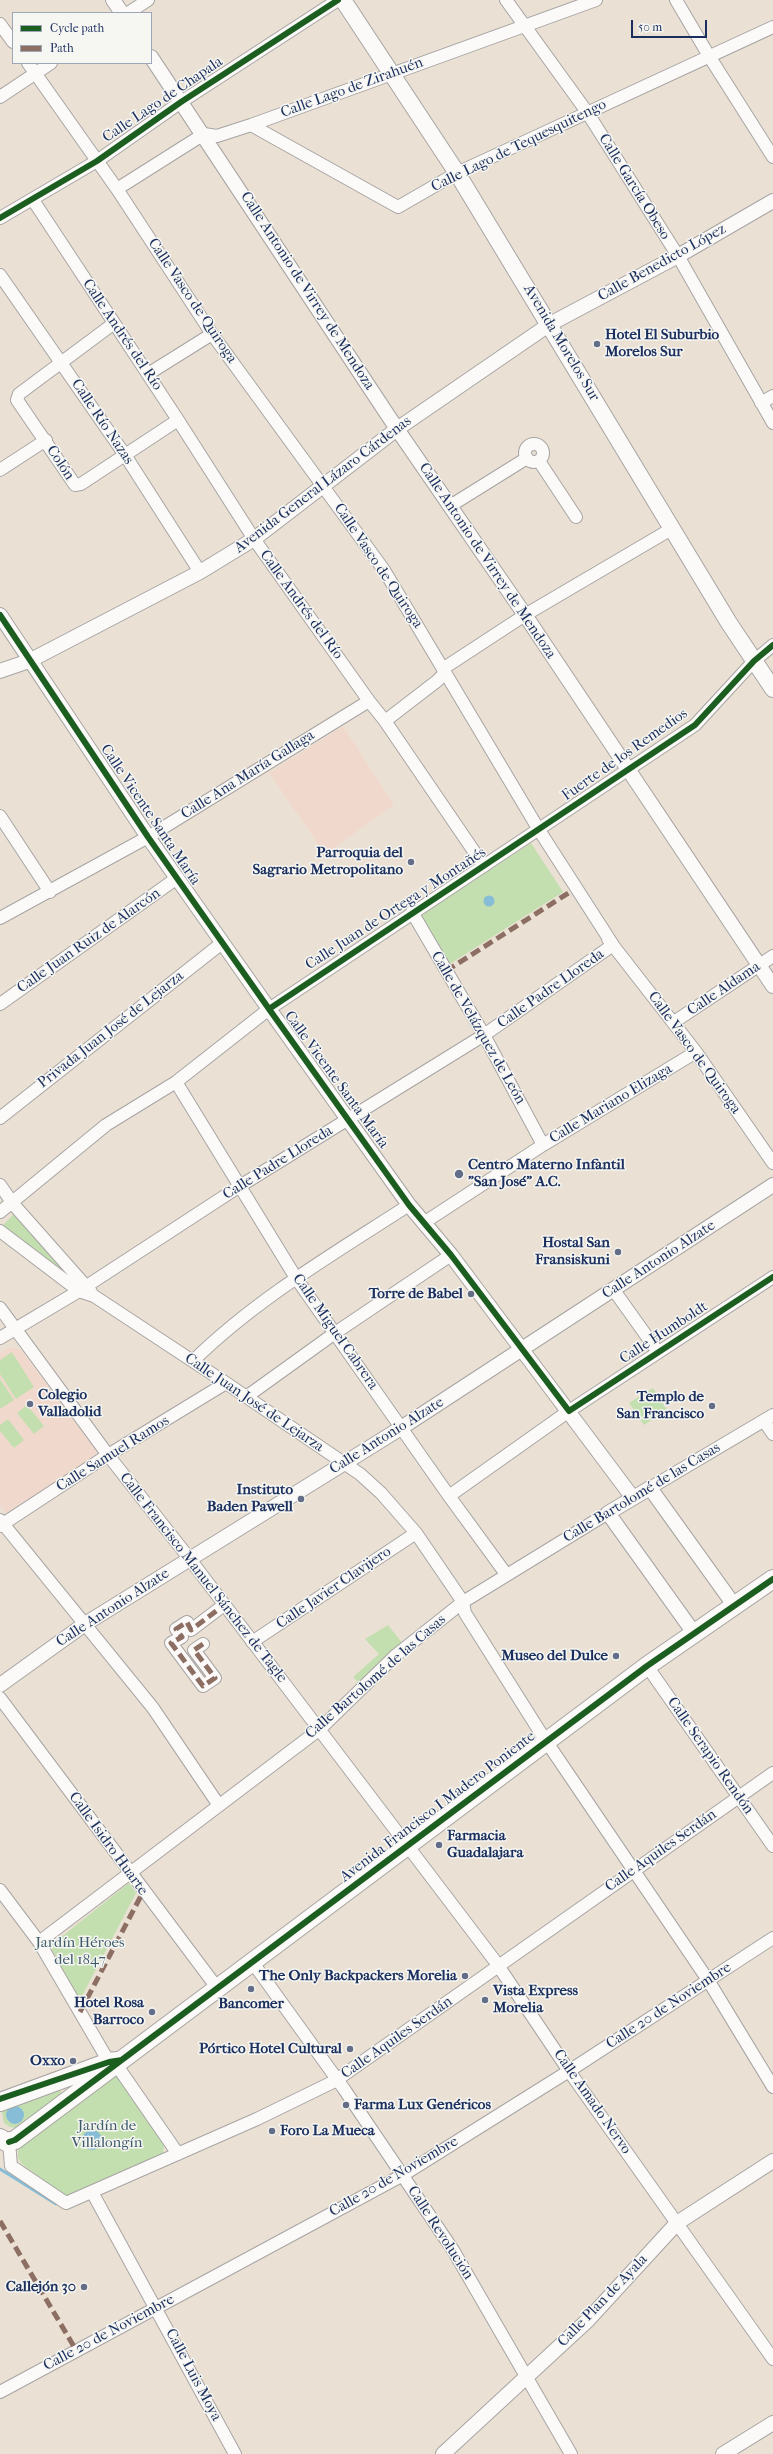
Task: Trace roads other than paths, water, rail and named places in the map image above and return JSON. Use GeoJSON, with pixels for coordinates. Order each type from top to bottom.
{"type":"FeatureCollection","features":[{"type":"Feature","properties":{"kind":"main road","name":"Avenida Morelos Sur"},"geometry":{"type":"LineString","coordinates":[[343,0],[457,173],[754,661],[773,689]]}},
{"type":"Feature","properties":{"kind":"main road","name":"Avenida Francisco I Madero Poniente"},"geometry":{"type":"LineString","coordinates":[[4,2143],[15,2140],[116,2063],[409,1847],[647,1666],[773,1579]]}},
{"type":"Feature","properties":{"kind":"main road"},"geometry":{"type":"LineString","coordinates":[[1,2100],[116,2063]]}},
{"type":"Feature","properties":{"kind":"street"},"geometry":{"type":"LineString","coordinates":[[113,0],[121,12]]}},
{"type":"Feature","properties":{"kind":"street"},"geometry":{"type":"LineString","coordinates":[[130,12],[148,0]]}},
{"type":"Feature","properties":{"kind":"street","name":"Calle Lago de Chapala"},"geometry":{"type":"LineString","coordinates":[[0,218],[97,161],[182,102],[338,0]]}},
{"type":"Feature","properties":{"kind":"street","name":"Calle García Obeso"},"geometry":{"type":"LineString","coordinates":[[506,0],[587,112],[678,256],[773,423]]}},
{"type":"Feature","properties":{"kind":"street","name":"Calle Lago de Zirahuén"},"geometry":{"type":"LineString","coordinates":[[204,134],[217,136],[251,125],[596,0]]}},
{"type":"Feature","properties":{"kind":"street"},"geometry":{"type":"LineString","coordinates":[[676,0],[709,56],[773,157]]}},
{"type":"Feature","properties":{"kind":"street"},"geometry":{"type":"LineString","coordinates":[[0,24],[12,41]]}},
{"type":"Feature","properties":{"kind":"street","name":"Calle Lago de Tequesquitengo"},"geometry":{"type":"LineString","coordinates":[[251,125],[398,207],[457,173],[773,27]]}},
{"type":"Feature","properties":{"kind":"street","name":"Calle Antonio de Virrey de Mendoza"},"geometry":{"type":"LineString","coordinates":[[152,58],[204,134],[397,429],[525,615],[627,771],[773,986]]}},
{"type":"Feature","properties":{"kind":"street","name":"Calle Vasco de Quiroga"},"geometry":{"type":"LineString","coordinates":[[29,64],[117,189],[212,334],[384,570],[444,668],[536,833],[613,945],[674,1022],[773,1163]]}},
{"type":"Feature","properties":{"kind":"street"},"geometry":{"type":"LineString","coordinates":[[0,96],[49,64]]}},
{"type":"Feature","properties":{"kind":"street"},"geometry":{"type":"LineString","coordinates":[[117,189],[204,134]]}},
{"type":"Feature","properties":{"kind":"street","name":"Calle Andrés del Río"},"geometry":{"type":"LineString","coordinates":[[33,200],[178,420],[254,539],[369,701],[385,721],[484,866]]}},
{"type":"Feature","properties":{"kind":"street","name":"Calle Benedicto López"},"geometry":{"type":"LineString","coordinates":[[550,324],[678,256],[773,201]]}},
{"type":"Feature","properties":{"kind":"street","name":"Calle Río Nazas"},"geometry":{"type":"LineString","coordinates":[[0,275],[125,456],[200,572]]}},
{"type":"Feature","properties":{"kind":"street"},"geometry":{"type":"LineString","coordinates":[[62,363],[114,324]]}},
{"type":"Feature","properties":{"kind":"street","name":"Avenida General Lázaro Cárdenas"},"geometry":{"type":"LineString","coordinates":[[0,671],[29,661],[200,572],[254,539],[397,429],[550,324]]}},
{"type":"Feature","properties":{"kind":"street"},"geometry":{"type":"LineString","coordinates":[[148,374],[212,334]]}},
{"type":"Feature","properties":{"kind":"street","name":"Colón"},"geometry":{"type":"LineString","coordinates":[[62,363],[19,394],[17,400],[46,440],[74,485],[81,484],[125,456]]}},
{"type":"Feature","properties":{"kind":"street"},"geometry":{"type":"LineString","coordinates":[[761,403],[773,396]]}},
{"type":"Feature","properties":{"kind":"street"},"geometry":{"type":"LineString","coordinates":[[125,456],[178,420]]}},
{"type":"Feature","properties":{"kind":"street"},"geometry":{"type":"LineString","coordinates":[[0,470],[46,440]]}},
{"type":"Feature","properties":{"kind":"street"},"geometry":{"type":"LineString","coordinates":[[450,506],[533,460],[576,518]]}},
{"type":"Feature","properties":{"kind":"street"},"geometry":{"type":"LineString","coordinates":[[385,721],[437,681],[442,676],[444,668],[525,615],[673,528]]}},
{"type":"Feature","properties":{"kind":"street","name":"Calle Vicente Santa María"},"geometry":{"type":"LineString","coordinates":[[0,615],[29,661],[148,837],[409,1205],[425,1222],[451,1255],[633,1498]]}},
{"type":"Feature","properties":{"kind":"street","name":"Fuerte de los Remedios"},"geometry":{"type":"LineString","coordinates":[[536,833],[696,725],[754,661],[773,644]]}},
{"type":"Feature","properties":{"kind":"street","name":"Calle Ana María Gallaga"},"geometry":{"type":"LineString","coordinates":[[0,918],[148,837],[369,701]]}},
{"type":"Feature","properties":{"kind":"street"},"geometry":{"type":"LineString","coordinates":[[0,816],[50,892]]}},
{"type":"Feature","properties":{"kind":"street","name":"Calle Juan de Ortega y Montañés"},"geometry":{"type":"LineString","coordinates":[[0,1212],[11,1201],[106,1125],[176,1082],[269,1009],[412,912],[536,833]]}},
{"type":"Feature","properties":{"kind":"street","name":"Calle Juan Ruiz de Alarcón"},"geometry":{"type":"LineString","coordinates":[[0,1004],[177,878]]}},
{"type":"Feature","properties":{"kind":"street","name":"Calle de Velázquez de León"},"geometry":{"type":"LineString","coordinates":[[412,912],[484,1035],[544,1145]]}},
{"type":"Feature","properties":{"kind":"street","name":"Privada Juan José de Lejarza"},"geometry":{"type":"LineString","coordinates":[[0,1118],[222,943]]}},
{"type":"Feature","properties":{"kind":"street","name":"Calle Padre Lloreda"},"geometry":{"type":"LineString","coordinates":[[0,1338],[83,1289],[240,1186],[484,1035],[613,945]]}},
{"type":"Feature","properties":{"kind":"street","name":"Calle Aldama"},"geometry":{"type":"LineString","coordinates":[[674,1022],[773,956]]}},
{"type":"Feature","properties":{"kind":"street","name":"Calle Mariano Elizaga"},"geometry":{"type":"LineString","coordinates":[[425,1222],[544,1145],[696,1052]]}},
{"type":"Feature","properties":{"kind":"street","name":"Calle Miguel Cabrera"},"geometry":{"type":"LineString","coordinates":[[176,1082],[296,1278],[449,1496],[506,1574]]}},
{"type":"Feature","properties":{"kind":"street","name":"Calle Juan José de Lejarza"},"geometry":{"type":"LineString","coordinates":[[0,1185],[11,1201],[83,1289]]}},
{"type":"Feature","properties":{"kind":"street","name":"Calle Antonio Alzate"},"geometry":{"type":"LineString","coordinates":[[0,1685],[85,1624],[189,1558],[401,1428],[773,1185]]}},
{"type":"Feature","properties":{"kind":"street"},"geometry":{"type":"LineString","coordinates":[[193,1361],[220,1335],[296,1278],[409,1205]]}},
{"type":"Feature","properties":{"kind":"street","name":"Calle Juan José de Lejarza"},"geometry":{"type":"LineString","coordinates":[[0,1231],[83,1289],[344,1463],[381,1493],[416,1533],[463,1602],[465,1613],[547,1742],[632,1870],[708,1980],[773,2087]]}},
{"type":"Feature","properties":{"kind":"street"},"geometry":{"type":"LineString","coordinates":[[246,1397],[335,1333],[451,1255]]}},
{"type":"Feature","properties":{"kind":"street","name":"Calle Humboldt"},"geometry":{"type":"LineString","coordinates":[[449,1496],[569,1411],[773,1277]]}},
{"type":"Feature","properties":{"kind":"street"},"geometry":{"type":"LineString","coordinates":[[614,1289],[658,1352]]}},
{"type":"Feature","properties":{"kind":"street","name":"Calle Francisco Manuel Sánchez de Tagle"},"geometry":{"type":"LineString","coordinates":[[0,1308],[108,1455],[189,1558],[409,1847]]}},
{"type":"Feature","properties":{"kind":"street","name":"Calle Samuel Ramos"},"geometry":{"type":"LineString","coordinates":[[1,1523],[108,1455],[226,1383]]}},
{"type":"Feature","properties":{"kind":"street"},"geometry":{"type":"LineString","coordinates":[[769,1418],[773,1434]]}},
{"type":"Feature","properties":{"kind":"street","name":"Calle Bartolomé de las Casas"},"geometry":{"type":"LineString","coordinates":[[39,1942],[218,1804],[320,1729],[395,1656],[463,1602],[506,1574],[769,1418]]}},
{"type":"Feature","properties":{"kind":"street"},"geometry":{"type":"LineString","coordinates":[[650,1488],[734,1606]]}},
{"type":"Feature","properties":{"kind":"street"},"geometry":{"type":"LineString","coordinates":[[608,1513],[694,1633]]}},
{"type":"Feature","properties":{"kind":"street"},"geometry":{"type":"LineString","coordinates":[[1,1523],[153,1708],[218,1804]]}},
{"type":"Feature","properties":{"kind":"street","name":"Calle Javier Clavijero"},"geometry":{"type":"LineString","coordinates":[[252,1642],[416,1533]]}},
{"type":"Feature","properties":{"kind":"street"},"geometry":{"type":"LineString","coordinates":[[203,1644],[194,1650],[215,1678],[203,1686],[171,1643],[182,1637],[176,1629],[187,1622],[191,1630],[224,1605]]}},
{"type":"Feature","properties":{"kind":"street","name":"Calle Serapio Rendón"},"geometry":{"type":"LineString","coordinates":[[647,1666],[773,1846]]}},
{"type":"Feature","properties":{"kind":"street","name":"Calle Isidro Huarte"},"geometry":{"type":"LineString","coordinates":[[0,1698],[218,1989]]}},
{"type":"Feature","properties":{"kind":"street","name":"Calle Aquiles Serdán"},"geometry":{"type":"LineString","coordinates":[[4,2143],[11,2166],[66,2202],[257,2119],[338,2080],[632,1870],[773,1773]]}},
{"type":"Feature","properties":{"kind":"street","name":"Calle Amado Nervo"},"geometry":{"type":"LineString","coordinates":[[409,1847],[499,1966],[569,2071],[773,2359]]}},
{"type":"Feature","properties":{"kind":"street"},"geometry":{"type":"LineString","coordinates":[[1,1893],[39,1942],[116,2063],[178,2154]]}},
{"type":"Feature","properties":{"kind":"street","name":"Calle 20 de Noviembre"},"geometry":{"type":"LineString","coordinates":[[0,2392],[403,2175],[569,2071],[773,1938]]}},
{"type":"Feature","properties":{"kind":"street","name":"Calle Revolución"},"geometry":{"type":"LineString","coordinates":[[253,1963],[338,2080],[453,2250],[528,2376],[571,2454]]}},
{"type":"Feature","properties":{"kind":"street","name":"Calle Plan de Ayala"},"geometry":{"type":"LineString","coordinates":[[443,2454],[588,2320],[677,2223],[773,2161]]}},
{"type":"Feature","properties":{"kind":"street","name":"Calle Luis Moya"},"geometry":{"type":"LineString","coordinates":[[92,2192],[236,2454]]}},
{"type":"Feature","properties":{"kind":"street"},"geometry":{"type":"LineString","coordinates":[[723,2454],[773,2423]]}},
{"type":"Feature","properties":{"kind":"water"},"geometry":{"type":"Polygon","coordinates":[[[487,896],[491,896],[493,897],[493,905],[487,906],[484,903],[484,899],[487,896]]]}},
{"type":"Feature","properties":{"kind":"water"},"geometry":{"type":"Polygon","coordinates":[[[15,2106],[21,2109],[24,2115],[21,2121],[15,2124],[9,2121],[6,2115],[9,2109],[15,2106]]]}},
{"type":"Feature","properties":{"kind":"water"},"geometry":{"type":"Polygon","coordinates":[[[92,2130],[99,2133],[102,2140],[99,2147],[92,2150],[85,2147],[82,2140],[85,2133],[92,2130]]]}},
{"type":"Feature","properties":{"kind":"waterway"},"geometry":{"type":"LineString","coordinates":[[0,2169],[56,2204]]}},
{"type":"Feature","properties":{"kind":"place","name":"Hotel El Suburbio Morelos Sur"},"geometry":{"type":"Point","coordinates":[597,344]}},
{"type":"Feature","properties":{"kind":"place","name":"Parroquia del Sagrario Metropolitano"},"geometry":{"type":"Point","coordinates":[411,862]}},
{"type":"Feature","properties":{"kind":"place","name":"Centro Materno Infantil \"San José\" A.C."},"geometry":{"type":"Point","coordinates":[459,1174]}},
{"type":"Feature","properties":{"kind":"place","name":"Hostal San Fransiskuni"},"geometry":{"type":"Point","coordinates":[618,1252]}},
{"type":"Feature","properties":{"kind":"place","name":"Torre de Babel"},"geometry":{"type":"Point","coordinates":[471,1294]}},
{"type":"Feature","properties":{"kind":"place","name":"Colegio Valladolid"},"geometry":{"type":"Point","coordinates":[30,1404]}},
{"type":"Feature","properties":{"kind":"place","name":"Templo de San Francisco"},"geometry":{"type":"Point","coordinates":[712,1406]}},
{"type":"Feature","properties":{"kind":"place","name":"Instituto Baden Pawell"},"geometry":{"type":"Point","coordinates":[301,1499]}},
{"type":"Feature","properties":{"kind":"place","name":"Museo del Dulce"},"geometry":{"type":"Point","coordinates":[616,1656]}},
{"type":"Feature","properties":{"kind":"place","name":"Farmacia Guadalajara"},"geometry":{"type":"Point","coordinates":[439,1845]}},
{"type":"Feature","properties":{"kind":"place","name":"The Only Backpackers Morelia"},"geometry":{"type":"Point","coordinates":[465,1976]}},
{"type":"Feature","properties":{"kind":"place","name":"Bancomer"},"geometry":{"type":"Point","coordinates":[251,1989]}},
{"type":"Feature","properties":{"kind":"place","name":"Vista Express Morelia"},"geometry":{"type":"Point","coordinates":[485,2000]}},
{"type":"Feature","properties":{"kind":"place","name":"Hotel Rosa Barroco"},"geometry":{"type":"Point","coordinates":[152,2012]}},
{"type":"Feature","properties":{"kind":"place","name":"Pórtico Hotel Cultural"},"geometry":{"type":"Point","coordinates":[350,2049]}},
{"type":"Feature","properties":{"kind":"place","name":"Oxxo"},"geometry":{"type":"Point","coordinates":[73,2061]}},
{"type":"Feature","properties":{"kind":"place","name":"Farma Lux Genéricos"},"geometry":{"type":"Point","coordinates":[346,2105]}},
{"type":"Feature","properties":{"kind":"place","name":"Foro La Mueca"},"geometry":{"type":"Point","coordinates":[272,2131]}},
{"type":"Feature","properties":{"kind":"place","name":"Callejón 30"},"geometry":{"type":"Point","coordinates":[84,2287]}},
{"type":"Feature","properties":{"kind":"park label","name":"Jardín Héroes del 1847"},"geometry":{"type":"Point","coordinates":[80,1952]}},
{"type":"Feature","properties":{"kind":"park label","name":"Jardín de Villalongín"},"geometry":{"type":"Point","coordinates":[107,2134]}}]}
